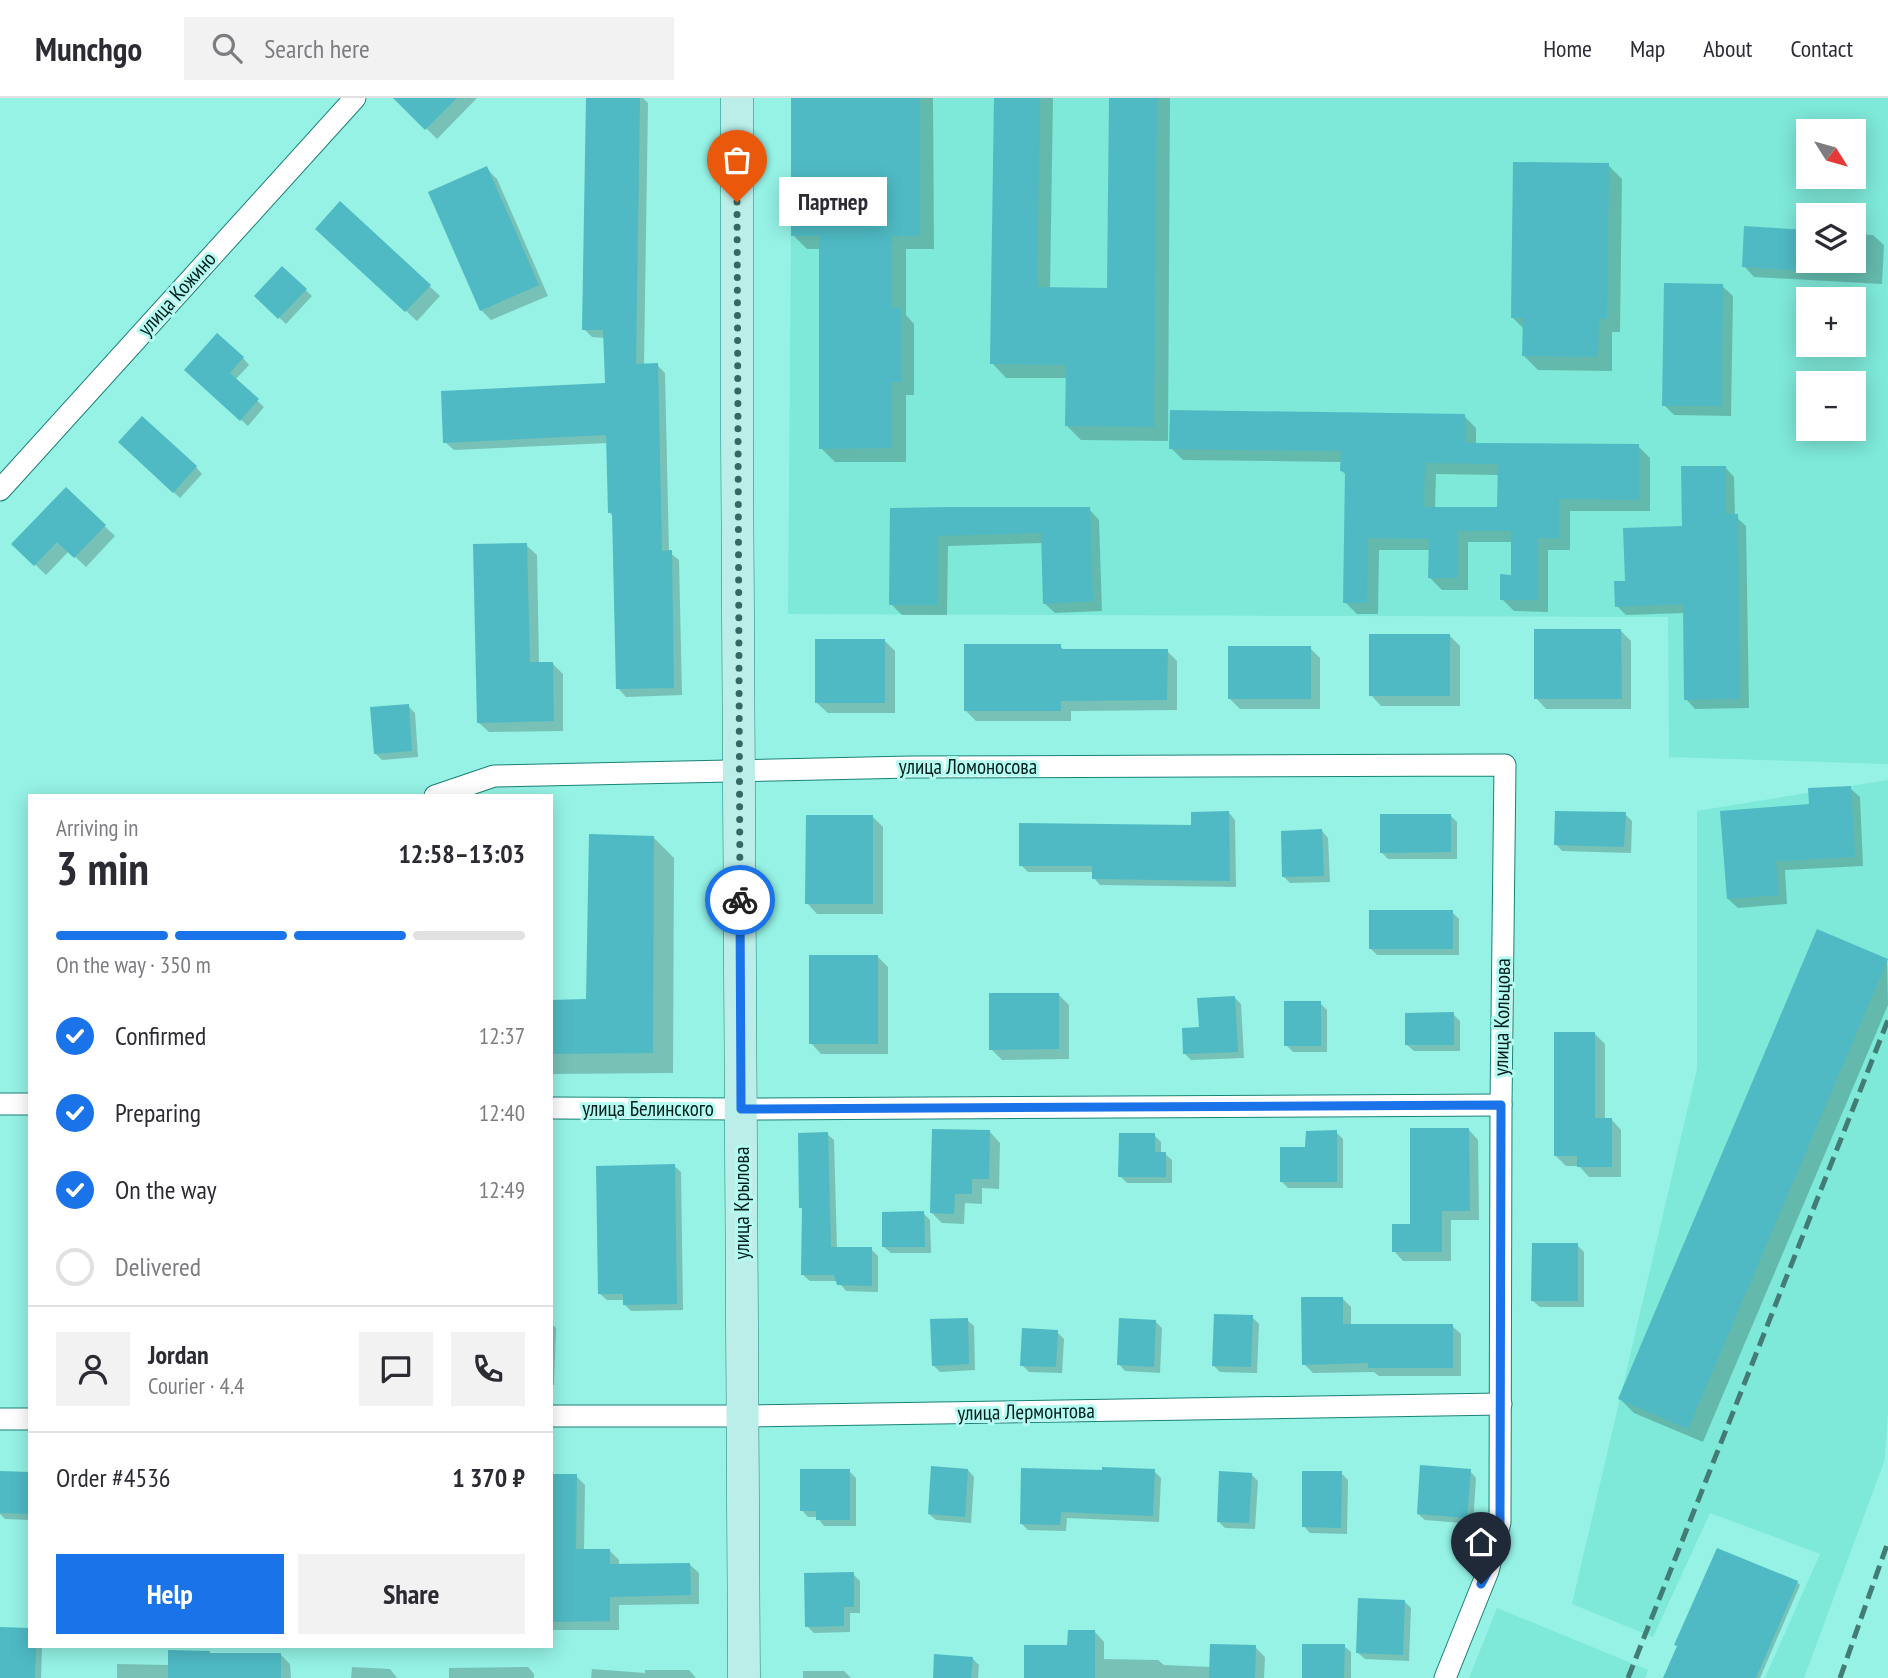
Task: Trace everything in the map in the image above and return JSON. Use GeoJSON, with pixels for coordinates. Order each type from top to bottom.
{"type":"FeatureCollection","features":[{"type":"Feature","properties":{"kind":"main road","name":"улица Крылова"},"geometry":{"type":"LineString","coordinates":[[737,98],[744,1678]]}},
{"type":"Feature","properties":{"kind":"street","name":"улица Кожино"},"geometry":{"type":"LineString","coordinates":[[0,490],[355,98]]}},
{"type":"Feature","properties":{"kind":"street","name":"улица Ломоносова"},"geometry":{"type":"LineString","coordinates":[[441,794],[494,776],[911,767],[1505,765]]}},
{"type":"Feature","properties":{"kind":"street","name":"улица Кольцова"},"geometry":{"type":"LineString","coordinates":[[1445,1678],[1488,1571],[1500,1522],[1505,765]]}},
{"type":"Feature","properties":{"kind":"street"},"geometry":{"type":"LineString","coordinates":[[0,1104],[28,1104]]}},
{"type":"Feature","properties":{"kind":"street","name":"улица Белинского"},"geometry":{"type":"LineString","coordinates":[[553,1108],[1501,1105]]}},
{"type":"Feature","properties":{"kind":"street","name":"улица Лермонтова"},"geometry":{"type":"LineString","coordinates":[[553,1416],[743,1416],[1501,1404]]}},
{"type":"Feature","properties":{"kind":"street"},"geometry":{"type":"LineString","coordinates":[[0,1419],[28,1419]]}},
{"type":"Feature","properties":{"kind":"shaded area"},"geometry":{"type":"Polygon","coordinates":[[[792,98],[1888,98],[1888,764],[1669,757],[1668,617],[788,614],[792,98]]]}},
{"type":"Feature","properties":{"kind":"shaded area"},"geometry":{"type":"Polygon","coordinates":[[[1888,780],[1888,1411],[1885,1459],[1804,1678],[1765,1678],[1820,1554],[1710,1513],[1653,1637],[1572,1604],[1697,1069],[1697,811],[1888,780]]]}},
{"type":"Feature","properties":{"kind":"shaded area"},"geometry":{"type":"Polygon","coordinates":[[[1497,1608],[1648,1670],[1645,1678],[1469,1678],[1497,1608]]]}},
{"type":"Feature","properties":{"kind":"building"},"geometry":{"type":"Polygon","coordinates":[[[393,98],[457,98],[425,130],[393,98]]]}},
{"type":"Feature","properties":{"kind":"building"},"geometry":{"type":"Polygon","coordinates":[[[586,98],[640,98],[636,364],[658,363],[662,551],[672,550],[674,688],[616,689],[612,513],[608,513],[606,435],[443,443],[441,391],[605,383],[603,330],[582,330],[586,98]]]}},
{"type":"Feature","properties":{"kind":"building"},"geometry":{"type":"Polygon","coordinates":[[[791,98],[920,98],[920,236],[892,236],[892,308],[901,308],[901,382],[892,382],[892,448],[819,449],[819,236],[791,236],[791,98]]]}},
{"type":"Feature","properties":{"kind":"building"},"geometry":{"type":"Polygon","coordinates":[[[994,98],[1040,98],[1037,287],[1107,288],[1109,98],[1157,98],[1154,427],[1065,426],[1066,365],[990,364],[994,98]]]}},
{"type":"Feature","properties":{"kind":"building"},"geometry":{"type":"Polygon","coordinates":[[[1513,162],[1609,163],[1607,319],[1599,319],[1598,357],[1522,356],[1523,318],[1511,318],[1513,162]]]}},
{"type":"Feature","properties":{"kind":"building"},"geometry":{"type":"Polygon","coordinates":[[[487,166],[539,285],[480,311],[428,192],[487,166]]]}},
{"type":"Feature","properties":{"kind":"building"},"geometry":{"type":"Polygon","coordinates":[[[340,201],[431,285],[405,312],[315,229],[340,201]]]}},
{"type":"Feature","properties":{"kind":"building"},"geometry":{"type":"Polygon","coordinates":[[[1744,226],[1796,229],[1796,270],[1742,267],[1744,226]]]}},
{"type":"Feature","properties":{"kind":"building"},"geometry":{"type":"Polygon","coordinates":[[[282,266],[307,289],[278,319],[254,296],[282,266]]]}},
{"type":"Feature","properties":{"kind":"building"},"geometry":{"type":"Polygon","coordinates":[[[1664,283],[1723,284],[1721,406],[1662,406],[1664,283]]]}},
{"type":"Feature","properties":{"kind":"building"},"geometry":{"type":"Polygon","coordinates":[[[217,333],[244,357],[230,373],[259,399],[240,421],[184,370],[217,333]]]}},
{"type":"Feature","properties":{"kind":"building"},"geometry":{"type":"Polygon","coordinates":[[[1170,410],[1465,414],[1465,443],[1639,444],[1639,500],[1559,499],[1559,538],[1537,538],[1537,600],[1500,600],[1500,574],[1511,575],[1511,531],[1457,531],[1457,578],[1428,578],[1429,539],[1368,538],[1367,603],[1343,603],[1345,472],[1340,471],[1341,451],[1169,449],[1170,410]],[[1425,463],[1424,507],[1497,507],[1498,464],[1425,463]]]}},
{"type":"Feature","properties":{"kind":"building"},"geometry":{"type":"Polygon","coordinates":[[[142,416],[197,466],[173,493],[118,442],[142,416]]]}},
{"type":"Feature","properties":{"kind":"building"},"geometry":{"type":"Polygon","coordinates":[[[1681,466],[1726,466],[1726,514],[1738,514],[1740,699],[1684,700],[1683,604],[1615,607],[1614,581],[1625,581],[1623,528],[1682,526],[1681,466]]]}},
{"type":"Feature","properties":{"kind":"building"},"geometry":{"type":"Polygon","coordinates":[[[66,487],[106,525],[74,558],[57,542],[34,566],[11,544],[66,487]]]}},
{"type":"Feature","properties":{"kind":"building"},"geometry":{"type":"Polygon","coordinates":[[[1090,507],[1093,601],[1043,604],[1041,533],[938,536],[937,605],[889,605],[890,508],[1090,507]]]}},
{"type":"Feature","properties":{"kind":"building"},"geometry":{"type":"Polygon","coordinates":[[[527,543],[530,662],[553,662],[554,721],[477,723],[473,544],[527,543]]]}},
{"type":"Feature","properties":{"kind":"building"},"geometry":{"type":"Polygon","coordinates":[[[1534,629],[1621,629],[1622,699],[1534,699],[1534,629]]]}},
{"type":"Feature","properties":{"kind":"building"},"geometry":{"type":"Polygon","coordinates":[[[1369,634],[1450,634],[1450,696],[1369,696],[1369,634]]]}},
{"type":"Feature","properties":{"kind":"building"},"geometry":{"type":"Polygon","coordinates":[[[815,639],[885,639],[885,703],[815,703],[815,639]]]}},
{"type":"Feature","properties":{"kind":"building"},"geometry":{"type":"Polygon","coordinates":[[[964,644],[1061,644],[1061,649],[1168,649],[1167,700],[1061,701],[1061,711],[964,711],[964,644]]]}},
{"type":"Feature","properties":{"kind":"building"},"geometry":{"type":"Polygon","coordinates":[[[1228,646],[1311,646],[1311,699],[1228,699],[1228,646]]]}},
{"type":"Feature","properties":{"kind":"building"},"geometry":{"type":"Polygon","coordinates":[[[409,704],[412,751],[374,754],[370,707],[409,704]]]}},
{"type":"Feature","properties":{"kind":"building"},"geometry":{"type":"Polygon","coordinates":[[[1851,786],[1855,857],[1776,861],[1779,895],[1727,899],[1720,811],[1809,804],[1808,788],[1851,786]]]}},
{"type":"Feature","properties":{"kind":"building"},"geometry":{"type":"Polygon","coordinates":[[[1229,811],[1230,881],[1092,879],[1092,866],[1019,866],[1019,823],[1191,825],[1191,812],[1229,811]]]}},
{"type":"Feature","properties":{"kind":"building"},"geometry":{"type":"Polygon","coordinates":[[[1555,811],[1626,812],[1624,847],[1554,845],[1555,811]]]}},
{"type":"Feature","properties":{"kind":"building"},"geometry":{"type":"Polygon","coordinates":[[[1380,814],[1451,814],[1451,852],[1380,853],[1380,814]]]}},
{"type":"Feature","properties":{"kind":"building"},"geometry":{"type":"Polygon","coordinates":[[[806,815],[873,815],[873,904],[805,904],[806,815]]]}},
{"type":"Feature","properties":{"kind":"building"},"geometry":{"type":"Polygon","coordinates":[[[1322,829],[1324,876],[1282,877],[1281,831],[1322,829]]]}},
{"type":"Feature","properties":{"kind":"building"},"geometry":{"type":"Polygon","coordinates":[[[589,834],[654,836],[653,1053],[553,1054],[553,1000],[586,999],[589,834]]]}},
{"type":"Feature","properties":{"kind":"building"},"geometry":{"type":"Polygon","coordinates":[[[1369,910],[1453,910],[1453,949],[1369,949],[1369,910]]]}},
{"type":"Feature","properties":{"kind":"building"},"geometry":{"type":"Polygon","coordinates":[[[1817,929],[1888,959],[1688,1429],[1618,1399],[1817,929]]]}},
{"type":"Feature","properties":{"kind":"building"},"geometry":{"type":"Polygon","coordinates":[[[809,955],[878,955],[878,1044],[809,1044],[809,955]]]}},
{"type":"Feature","properties":{"kind":"building"},"geometry":{"type":"Polygon","coordinates":[[[989,993],[1059,993],[1059,1049],[989,1050],[989,993]]]}},
{"type":"Feature","properties":{"kind":"building"},"geometry":{"type":"Polygon","coordinates":[[[1235,996],[1238,1052],[1183,1054],[1182,1028],[1199,1027],[1197,998],[1235,996]]]}},
{"type":"Feature","properties":{"kind":"building"},"geometry":{"type":"Polygon","coordinates":[[[1284,1001],[1321,1001],[1321,1046],[1284,1046],[1284,1001]]]}},
{"type":"Feature","properties":{"kind":"building"},"geometry":{"type":"Polygon","coordinates":[[[1454,1012],[1454,1045],[1405,1045],[1405,1013],[1454,1012]]]}},
{"type":"Feature","properties":{"kind":"building"},"geometry":{"type":"Polygon","coordinates":[[[1554,1032],[1595,1032],[1595,1118],[1612,1118],[1612,1167],[1577,1167],[1577,1156],[1554,1156],[1554,1032]]]}},
{"type":"Feature","properties":{"kind":"building"},"geometry":{"type":"Polygon","coordinates":[[[1410,1128],[1469,1128],[1470,1211],[1442,1211],[1442,1252],[1392,1252],[1392,1224],[1410,1224],[1410,1128]]]}},
{"type":"Feature","properties":{"kind":"building"},"geometry":{"type":"Polygon","coordinates":[[[932,1129],[990,1130],[989,1179],[972,1179],[972,1194],[955,1194],[954,1214],[930,1213],[932,1129]]]}},
{"type":"Feature","properties":{"kind":"building"},"geometry":{"type":"Polygon","coordinates":[[[1337,1130],[1337,1182],[1280,1182],[1280,1147],[1305,1147],[1306,1131],[1337,1130]]]}},
{"type":"Feature","properties":{"kind":"building"},"geometry":{"type":"Polygon","coordinates":[[[828,1132],[831,1247],[872,1247],[872,1286],[837,1285],[834,1275],[801,1275],[802,1208],[799,1208],[798,1133],[828,1132]]]}},
{"type":"Feature","properties":{"kind":"building"},"geometry":{"type":"Polygon","coordinates":[[[1119,1133],[1155,1133],[1155,1152],[1166,1152],[1166,1177],[1118,1177],[1119,1133]]]}},
{"type":"Feature","properties":{"kind":"building"},"geometry":{"type":"Polygon","coordinates":[[[675,1164],[677,1304],[623,1305],[623,1294],[598,1294],[596,1166],[675,1164]]]}},
{"type":"Feature","properties":{"kind":"building"},"geometry":{"type":"Polygon","coordinates":[[[924,1211],[925,1247],[882,1247],[882,1212],[924,1211]]]}},
{"type":"Feature","properties":{"kind":"building"},"geometry":{"type":"Polygon","coordinates":[[[1532,1243],[1578,1243],[1578,1301],[1531,1301],[1532,1243]]]}},
{"type":"Feature","properties":{"kind":"building"},"geometry":{"type":"Polygon","coordinates":[[[1301,1297],[1343,1297],[1343,1324],[1453,1324],[1453,1368],[1368,1368],[1368,1363],[1302,1365],[1301,1297]]]}},
{"type":"Feature","properties":{"kind":"building"},"geometry":{"type":"Polygon","coordinates":[[[1214,1314],[1253,1315],[1251,1367],[1212,1366],[1214,1314]]]}},
{"type":"Feature","properties":{"kind":"building"},"geometry":{"type":"Polygon","coordinates":[[[968,1318],[969,1364],[932,1366],[930,1319],[968,1318]]]}},
{"type":"Feature","properties":{"kind":"building"},"geometry":{"type":"Polygon","coordinates":[[[1119,1318],[1156,1320],[1154,1367],[1117,1365],[1119,1318]]]}},
{"type":"Feature","properties":{"kind":"building"},"geometry":{"type":"Polygon","coordinates":[[[1022,1328],[1058,1330],[1056,1367],[1020,1366],[1022,1328]]]}},
{"type":"Feature","properties":{"kind":"building"},"geometry":{"type":"Polygon","coordinates":[[[1420,1465],[1471,1469],[1467,1518],[1417,1514],[1420,1465]]]}},
{"type":"Feature","properties":{"kind":"building"},"geometry":{"type":"Polygon","coordinates":[[[931,1466],[968,1469],[965,1517],[928,1514],[931,1466]]]}},
{"type":"Feature","properties":{"kind":"building"},"geometry":{"type":"Polygon","coordinates":[[[1102,1467],[1155,1469],[1153,1516],[1061,1512],[1060,1525],[1020,1524],[1021,1468],[1102,1470],[1102,1467]]]}},
{"type":"Feature","properties":{"kind":"building"},"geometry":{"type":"Polygon","coordinates":[[[800,1469],[850,1469],[850,1520],[816,1520],[816,1511],[800,1511],[800,1469]]]}},
{"type":"Feature","properties":{"kind":"building"},"geometry":{"type":"Polygon","coordinates":[[[0,1471],[28,1472],[28,1514],[0,1513],[0,1471]]]}},
{"type":"Feature","properties":{"kind":"building"},"geometry":{"type":"Polygon","coordinates":[[[1219,1471],[1252,1473],[1249,1523],[1217,1522],[1219,1471]]]}},
{"type":"Feature","properties":{"kind":"building"},"geometry":{"type":"Polygon","coordinates":[[[1302,1471],[1342,1471],[1341,1528],[1302,1527],[1302,1471]]]}},
{"type":"Feature","properties":{"kind":"building"},"geometry":{"type":"Polygon","coordinates":[[[553,1474],[577,1474],[576,1549],[610,1549],[610,1564],[690,1563],[691,1595],[610,1597],[610,1621],[553,1622],[553,1474]]]}},
{"type":"Feature","properties":{"kind":"building"},"geometry":{"type":"Polygon","coordinates":[[[1717,1548],[1798,1581],[1756,1678],[1663,1678],[1677,1646],[1674,1645],[1717,1548]]]}},
{"type":"Feature","properties":{"kind":"building"},"geometry":{"type":"Polygon","coordinates":[[[854,1572],[854,1607],[844,1607],[844,1626],[805,1627],[804,1573],[854,1572]]]}},
{"type":"Feature","properties":{"kind":"building"},"geometry":{"type":"Polygon","coordinates":[[[1358,1598],[1405,1600],[1403,1655],[1356,1653],[1358,1598]]]}},
{"type":"Feature","properties":{"kind":"building"},"geometry":{"type":"Polygon","coordinates":[[[0,1627],[28,1628],[28,1648],[36,1648],[35,1678],[0,1678],[0,1627]]]}},
{"type":"Feature","properties":{"kind":"building"},"geometry":{"type":"Polygon","coordinates":[[[1068,1630],[1095,1630],[1095,1678],[1024,1678],[1024,1645],[1067,1645],[1068,1630]]]}},
{"type":"Feature","properties":{"kind":"building"},"geometry":{"type":"Polygon","coordinates":[[[1210,1644],[1256,1645],[1255,1678],[1209,1678],[1210,1644]]]}},
{"type":"Feature","properties":{"kind":"building"},"geometry":{"type":"Polygon","coordinates":[[[1302,1644],[1345,1644],[1344,1678],[1302,1678],[1302,1644]]]}},
{"type":"Feature","properties":{"kind":"building"},"geometry":{"type":"Polygon","coordinates":[[[168,1650],[281,1653],[281,1678],[168,1678],[168,1650]]]}},
{"type":"Feature","properties":{"kind":"building"},"geometry":{"type":"Polygon","coordinates":[[[934,1654],[973,1657],[971,1678],[933,1678],[934,1654]]]}},
{"type":"Feature","properties":{"kind":"railway"},"geometry":{"type":"LineString","coordinates":[[1628,1678],[1888,1020]]}},
{"type":"Feature","properties":{"kind":"railway"},"geometry":{"type":"LineString","coordinates":[[1840,1678],[1888,1542]]}},
{"type":"Feature","properties":{"kind":"way so far"},"geometry":{"type":"LineString","coordinates":[[737,202],[740,900]]}},
{"type":"Feature","properties":{"kind":"place","name":"Партнер"},"geometry":{"type":"Point","coordinates":[737,202]}},
{"type":"Feature","properties":{"kind":"route"},"geometry":{"type":"LineString","coordinates":[[740,900],[741,1109],[1501,1105],[1500,1522],[1488,1571],[1481,1584]]}}]}
